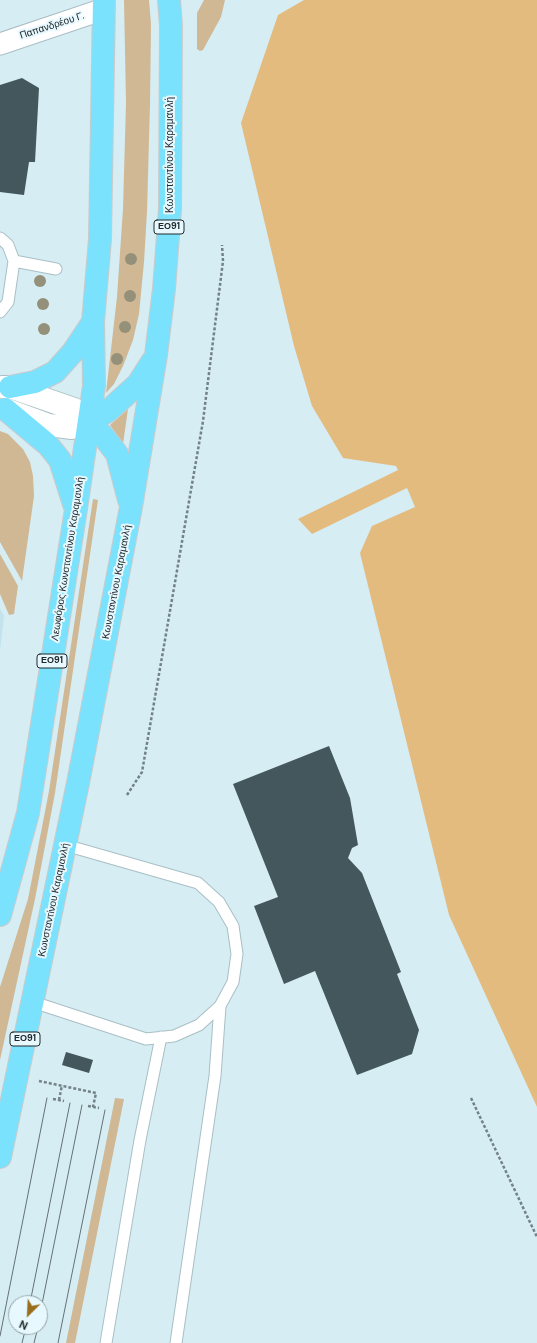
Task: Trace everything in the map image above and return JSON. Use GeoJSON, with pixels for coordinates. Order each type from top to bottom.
{"type":"FeatureCollection","features":[{"type":"Feature","properties":{"kind":"highway","name":"Κωνσταντίνου Καραμανλή"},"geometry":{"type":"LineString","coordinates":[[0,1157],[65,845],[131,507],[156,355],[164,290],[170,209],[171,26],[169,0]]}},
{"type":"Feature","properties":{"kind":"highway","name":"ΕΟ91"},"geometry":{"type":"LineString","coordinates":[[94,313],[100,240],[104,4]]}},
{"type":"Feature","properties":{"kind":"highway"},"geometry":{"type":"LineString","coordinates":[[76,509],[60,460],[4,397],[55,372],[73,352],[94,313]]}},
{"type":"Feature","properties":{"kind":"highway","name":"Λεωφόρος Κωνσταντίνου Καραμανλή"},"geometry":{"type":"LineString","coordinates":[[0,915],[28,813],[76,509],[94,386],[94,313]]}},
{"type":"Feature","properties":{"kind":"highway"},"geometry":{"type":"LineString","coordinates":[[131,507],[117,454],[104,437],[89,422],[108,411],[138,384],[156,355]]}},
{"type":"Feature","properties":{"kind":"street","name":"Παπανδρέου Γ."},"geometry":{"type":"LineString","coordinates":[[0,44],[104,4]]}},
{"type":"Feature","properties":{"kind":"street"},"geometry":{"type":"LineString","coordinates":[[4,397],[49,425],[72,428],[89,422]]}},
{"type":"Feature","properties":{"kind":"lane"},"geometry":{"type":"LineString","coordinates":[[0,238],[8,245],[14,261],[8,302],[0,312]]}},
{"type":"Feature","properties":{"kind":"lane"},"geometry":{"type":"LineString","coordinates":[[14,261],[56,269]]}},
{"type":"Feature","properties":{"kind":"lane"},"geometry":{"type":"LineString","coordinates":[[33,1002],[146,1038],[174,1036],[199,1025],[220,1006],[233,982],[237,954],[233,926],[219,902],[198,883],[65,845]]}},
{"type":"Feature","properties":{"kind":"lane"},"geometry":{"type":"LineString","coordinates":[[176,1343],[215,1076],[220,1006]]}},
{"type":"Feature","properties":{"kind":"lane"},"geometry":{"type":"LineString","coordinates":[[106,1343],[140,1140],[162,1037]]}},
{"type":"Feature","properties":{"kind":"path"},"geometry":{"type":"LineString","coordinates":[[127,795],[142,772],[203,421],[223,261],[222,245]]}},
{"type":"Feature","properties":{"kind":"path"},"geometry":{"type":"LineString","coordinates":[[17,1076],[96,1092],[93,1107]]}},
{"type":"Feature","properties":{"kind":"path"},"geometry":{"type":"LineString","coordinates":[[59,1100],[62,1085]]}},
{"type":"Feature","properties":{"kind":"path"},"geometry":{"type":"LineString","coordinates":[[471,1098],[537,1237]]}},
{"type":"Feature","properties":{"kind":"path"},"geometry":{"type":"LineString","coordinates":[[53,1099],[64,1101]]}},
{"type":"Feature","properties":{"kind":"path"},"geometry":{"type":"LineString","coordinates":[[88,1106],[99,1108]]}},
{"type":"Feature","properties":{"kind":"shaded area"},"geometry":{"type":"Polygon","coordinates":[[[124,0],[149,0],[151,24],[147,212],[139,314],[133,340],[123,366],[114,384],[106,393],[117,297],[123,209],[126,103],[124,0]]]}},
{"type":"Feature","properties":{"kind":"shaded area"},"geometry":{"type":"Polygon","coordinates":[[[204,0],[225,0],[221,17],[203,50],[200,51],[197,49],[197,13],[204,0]]]}},
{"type":"Feature","properties":{"kind":"shaded area"},"geometry":{"type":"Polygon","coordinates":[[[304,0],[537,0],[537,1107],[449,915],[360,553],[372,526],[415,507],[407,488],[312,534],[298,519],[398,470],[396,466],[343,458],[312,406],[294,346],[241,123],[278,15],[304,0]]]}},
{"type":"Feature","properties":{"kind":"shaded area"},"geometry":{"type":"Polygon","coordinates":[[[128,409],[123,444],[110,425],[128,409]]]}},
{"type":"Feature","properties":{"kind":"shaded area"},"geometry":{"type":"Polygon","coordinates":[[[0,431],[8,434],[23,449],[30,462],[33,476],[34,496],[22,581],[0,542],[0,431]]]}},
{"type":"Feature","properties":{"kind":"shaded area"},"geometry":{"type":"Polygon","coordinates":[[[93,499],[98,500],[55,793],[35,899],[0,1060],[0,987],[28,899],[49,791],[93,499]]]}},
{"type":"Feature","properties":{"kind":"shaded area"},"geometry":{"type":"Polygon","coordinates":[[[0,554],[18,586],[14,614],[9,615],[0,594],[0,554]]]}},
{"type":"Feature","properties":{"kind":"shaded area"},"geometry":{"type":"Polygon","coordinates":[[[0,609],[4,616],[0,651],[0,609]]]}},
{"type":"Feature","properties":{"kind":"shaded area"},"geometry":{"type":"Polygon","coordinates":[[[115,1098],[124,1099],[75,1343],[66,1343],[115,1098]]]}},
{"type":"Feature","properties":{"kind":"building"},"geometry":{"type":"Polygon","coordinates":[[[22,78],[39,88],[35,162],[29,162],[24,195],[0,192],[0,85],[22,78]]]}},
{"type":"Feature","properties":{"kind":"building"},"geometry":{"type":"Polygon","coordinates":[[[329,746],[350,798],[358,845],[352,848],[348,858],[362,873],[401,972],[397,974],[419,1030],[412,1054],[357,1075],[315,971],[284,984],[254,906],[278,897],[233,784],[329,746]]]}},
{"type":"Feature","properties":{"kind":"building"},"geometry":{"type":"Polygon","coordinates":[[[66,1052],[93,1060],[89,1073],[62,1065],[66,1052]]]}},
{"type":"Feature","properties":{"kind":"tram line"},"geometry":{"type":"LineString","coordinates":[[0,1336],[47,1098]]}},
{"type":"Feature","properties":{"kind":"tram line"},"geometry":{"type":"LineString","coordinates":[[32,1295],[70,1103]]}},
{"type":"Feature","properties":{"kind":"tram line"},"geometry":{"type":"LineString","coordinates":[[44,1295],[82,1105]]}},
{"type":"Feature","properties":{"kind":"tram line"},"geometry":{"type":"LineString","coordinates":[[58,1343],[105,1110]]}},
{"type":"Feature","properties":{"kind":"tram line"},"geometry":{"type":"LineString","coordinates":[[22,1343],[24,1335]]}},
{"type":"Feature","properties":{"kind":"tram line"},"geometry":{"type":"LineString","coordinates":[[34,1343],[36,1335]]}}]}
